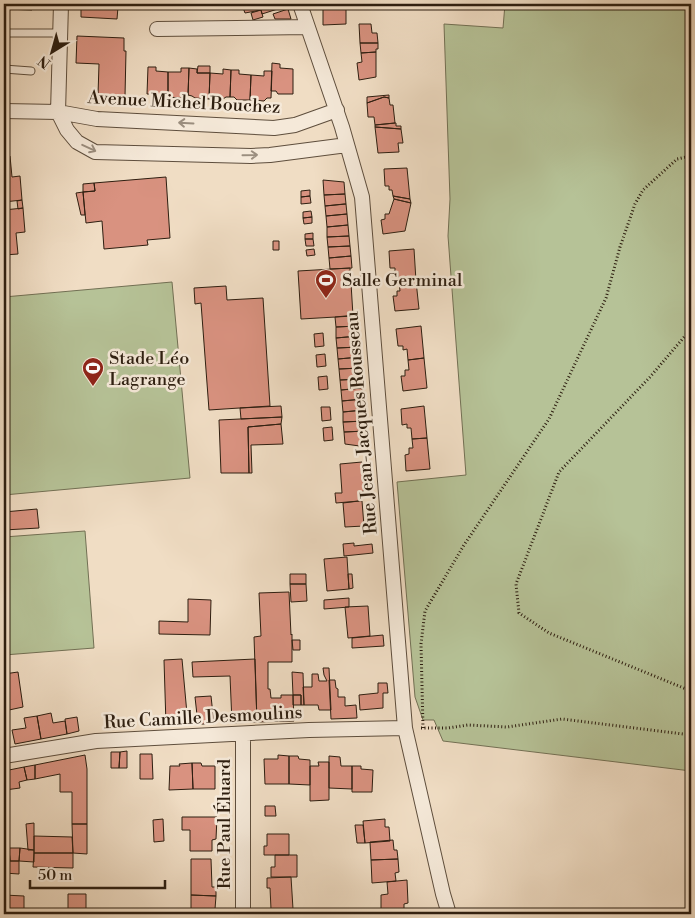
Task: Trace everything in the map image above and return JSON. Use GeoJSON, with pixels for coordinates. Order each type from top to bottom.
{"type":"FeatureCollection","features":[{"type":"Feature","properties":{"kind":"street"},"geometry":{"type":"LineString","coordinates":[[62,4],[58,112],[67,130],[77,142],[95,152],[251,156],[348,145]]}},
{"type":"Feature","properties":{"kind":"street","name":"Rue Jean-Jacques Rousseau"},"geometry":{"type":"LineString","coordinates":[[300,4],[337,110],[362,197],[405,728],[449,914]]}},
{"type":"Feature","properties":{"kind":"street"},"geometry":{"type":"LineString","coordinates":[[157,29],[308,27]]}},
{"type":"Feature","properties":{"kind":"street","name":"Avenue Michel Bouchez"},"geometry":{"type":"LineString","coordinates":[[4,111],[58,112],[97,119],[274,128],[295,125],[337,110]]}},
{"type":"Feature","properties":{"kind":"street","name":"Rue Camille Desmoulins"},"geometry":{"type":"LineString","coordinates":[[4,756],[96,741],[405,728]]}},
{"type":"Feature","properties":{"kind":"street","name":"Rue Paul Éluard"},"geometry":{"type":"LineString","coordinates":[[242,734],[243,914]]}},
{"type":"Feature","properties":{"kind":"lane"},"geometry":{"type":"LineString","coordinates":[[4,33],[60,33]]}},
{"type":"Feature","properties":{"kind":"lane"},"geometry":{"type":"LineString","coordinates":[[4,69],[31,71]]}},
{"type":"Feature","properties":{"kind":"path"},"geometry":{"type":"LineString","coordinates":[[691,156],[677,159],[643,190],[635,204],[620,247],[606,298],[549,419],[464,544],[425,611],[421,644],[423,728],[448,728],[468,725],[507,727],[562,719],[691,735]]}},
{"type":"Feature","properties":{"kind":"path"},"geometry":{"type":"LineString","coordinates":[[691,329],[650,377],[559,472],[516,584],[519,613],[549,633],[691,690]]}},
{"type":"Feature","properties":{"kind":"green space"},"geometry":{"type":"Polygon","coordinates":[[[505,4],[691,4],[691,771],[443,741],[434,720],[423,720],[415,697],[397,482],[466,475],[448,236],[450,199],[444,24],[503,28],[505,4]]]}},
{"type":"Feature","properties":{"kind":"green space","name":"Stade Léo Lagrange"},"geometry":{"type":"Polygon","coordinates":[[[172,282],[190,478],[4,495],[4,297],[172,282]]]}},
{"type":"Feature","properties":{"kind":"green space"},"geometry":{"type":"Polygon","coordinates":[[[85,531],[94,648],[4,655],[4,537],[85,531]]]}},
{"type":"Feature","properties":{"kind":"building"},"geometry":{"type":"Polygon","coordinates":[[[4,4],[32,4],[32,10],[4,9],[4,4]]]}},
{"type":"Feature","properties":{"kind":"building"},"geometry":{"type":"Polygon","coordinates":[[[81,4],[107,4],[107,6],[118,7],[117,19],[81,17],[81,4]]]}},
{"type":"Feature","properties":{"kind":"building"},"geometry":{"type":"Polygon","coordinates":[[[287,4],[287,6],[262,14],[261,10],[245,13],[242,5],[287,4]]]}},
{"type":"Feature","properties":{"kind":"building"},"geometry":{"type":"Polygon","coordinates":[[[323,5],[346,5],[346,24],[323,25],[323,5]]]}},
{"type":"Feature","properties":{"kind":"building"},"geometry":{"type":"Polygon","coordinates":[[[288,9],[291,19],[275,19],[273,14],[288,9]]]}},
{"type":"Feature","properties":{"kind":"building"},"geometry":{"type":"Polygon","coordinates":[[[261,10],[263,17],[253,20],[251,13],[261,10]]]}},
{"type":"Feature","properties":{"kind":"building"},"geometry":{"type":"Polygon","coordinates":[[[359,24],[371,24],[372,33],[377,33],[378,43],[360,43],[359,24]]]}},
{"type":"Feature","properties":{"kind":"building"},"geometry":{"type":"Polygon","coordinates":[[[77,36],[124,38],[124,51],[126,51],[125,96],[98,95],[99,64],[76,63],[77,36]]]}},
{"type":"Feature","properties":{"kind":"building"},"geometry":{"type":"Polygon","coordinates":[[[360,43],[378,43],[378,49],[376,49],[376,52],[361,53],[360,43]]]}},
{"type":"Feature","properties":{"kind":"building"},"geometry":{"type":"Polygon","coordinates":[[[376,52],[376,77],[359,80],[357,63],[362,62],[361,53],[376,52]]]}},
{"type":"Feature","properties":{"kind":"building"},"geometry":{"type":"Polygon","coordinates":[[[272,63],[280,64],[280,68],[293,69],[293,94],[278,94],[276,91],[271,91],[272,63]]]}},
{"type":"Feature","properties":{"kind":"building"},"geometry":{"type":"Polygon","coordinates":[[[198,66],[210,66],[210,73],[197,73],[198,66]]]}},
{"type":"Feature","properties":{"kind":"building"},"geometry":{"type":"Polygon","coordinates":[[[148,67],[156,67],[156,71],[168,72],[168,97],[154,97],[151,94],[147,94],[148,67]]]}},
{"type":"Feature","properties":{"kind":"building"},"geometry":{"type":"Polygon","coordinates":[[[181,68],[189,68],[188,95],[184,95],[181,98],[168,97],[168,72],[181,72],[181,68]]]}},
{"type":"Feature","properties":{"kind":"building"},"geometry":{"type":"Polygon","coordinates":[[[189,68],[197,69],[197,73],[210,73],[209,99],[195,98],[188,95],[189,68]]]}},
{"type":"Feature","properties":{"kind":"building"},"geometry":{"type":"Polygon","coordinates":[[[223,69],[231,70],[230,97],[209,99],[210,73],[223,74],[223,69]]]}},
{"type":"Feature","properties":{"kind":"building"},"geometry":{"type":"Polygon","coordinates":[[[231,70],[239,70],[239,74],[251,75],[250,100],[237,100],[234,97],[230,97],[231,70]]]}},
{"type":"Feature","properties":{"kind":"building"},"geometry":{"type":"Polygon","coordinates":[[[264,71],[272,71],[271,98],[267,98],[264,101],[250,100],[251,75],[264,76],[264,71]]]}},
{"type":"Feature","properties":{"kind":"building"},"geometry":{"type":"Polygon","coordinates":[[[389,95],[389,98],[384,97],[367,103],[367,97],[389,95]]]}},
{"type":"Feature","properties":{"kind":"building"},"geometry":{"type":"Polygon","coordinates":[[[384,97],[389,98],[390,105],[393,105],[395,123],[375,125],[374,117],[368,117],[367,103],[384,97]]]}},
{"type":"Feature","properties":{"kind":"building"},"geometry":{"type":"Polygon","coordinates":[[[396,123],[396,126],[401,126],[401,129],[375,127],[375,125],[396,123]]]}},
{"type":"Feature","properties":{"kind":"building"},"geometry":{"type":"Polygon","coordinates":[[[375,127],[401,129],[403,143],[398,143],[399,152],[378,153],[375,127]]]}},
{"type":"Feature","properties":{"kind":"building"},"geometry":{"type":"Polygon","coordinates":[[[10,156],[12,177],[20,176],[22,200],[4,202],[4,157],[10,156]]]}},
{"type":"Feature","properties":{"kind":"building"},"geometry":{"type":"Polygon","coordinates":[[[407,168],[410,199],[393,196],[389,186],[385,186],[384,169],[407,168]]]}},
{"type":"Feature","properties":{"kind":"building"},"geometry":{"type":"Polygon","coordinates":[[[166,177],[170,238],[147,240],[148,245],[104,249],[102,221],[86,223],[83,192],[95,191],[94,183],[166,177]]]}},
{"type":"Feature","properties":{"kind":"building"},"geometry":{"type":"Polygon","coordinates":[[[323,180],[344,182],[345,194],[324,195],[323,180]]]}},
{"type":"Feature","properties":{"kind":"building"},"geometry":{"type":"Polygon","coordinates":[[[94,183],[95,191],[83,192],[83,184],[94,183]]]}},
{"type":"Feature","properties":{"kind":"building"},"geometry":{"type":"Polygon","coordinates":[[[310,190],[310,196],[301,197],[301,191],[310,190]]]}},
{"type":"Feature","properties":{"kind":"building"},"geometry":{"type":"Polygon","coordinates":[[[83,192],[85,215],[81,215],[76,193],[83,192]]]}},
{"type":"Feature","properties":{"kind":"building"},"geometry":{"type":"Polygon","coordinates":[[[345,194],[346,204],[325,206],[324,195],[345,194]]]}},
{"type":"Feature","properties":{"kind":"building"},"geometry":{"type":"Polygon","coordinates":[[[310,196],[311,203],[301,204],[301,197],[310,196]]]}},
{"type":"Feature","properties":{"kind":"building"},"geometry":{"type":"Polygon","coordinates":[[[393,196],[410,199],[411,203],[394,199],[393,196]]]}},
{"type":"Feature","properties":{"kind":"building"},"geometry":{"type":"Polygon","coordinates":[[[394,199],[411,203],[405,231],[383,234],[381,220],[385,219],[385,214],[389,214],[394,199]]]}},
{"type":"Feature","properties":{"kind":"building"},"geometry":{"type":"Polygon","coordinates":[[[22,200],[23,208],[18,209],[17,201],[22,200]]]}},
{"type":"Feature","properties":{"kind":"building"},"geometry":{"type":"Polygon","coordinates":[[[346,204],[347,214],[326,216],[325,206],[346,204]]]}},
{"type":"Feature","properties":{"kind":"building"},"geometry":{"type":"Polygon","coordinates":[[[23,208],[25,232],[16,233],[18,254],[4,255],[4,210],[23,208]]]}},
{"type":"Feature","properties":{"kind":"building"},"geometry":{"type":"Polygon","coordinates":[[[311,211],[312,217],[303,218],[303,212],[311,211]]]}},
{"type":"Feature","properties":{"kind":"building"},"geometry":{"type":"Polygon","coordinates":[[[347,214],[348,225],[327,227],[326,216],[347,214]]]}},
{"type":"Feature","properties":{"kind":"building"},"geometry":{"type":"Polygon","coordinates":[[[312,217],[312,223],[304,224],[303,218],[312,217]]]}},
{"type":"Feature","properties":{"kind":"building"},"geometry":{"type":"Polygon","coordinates":[[[348,225],[349,236],[327,237],[327,227],[348,225]]]}},
{"type":"Feature","properties":{"kind":"building"},"geometry":{"type":"Polygon","coordinates":[[[313,233],[313,239],[305,239],[305,234],[313,233]]]}},
{"type":"Feature","properties":{"kind":"building"},"geometry":{"type":"Polygon","coordinates":[[[349,236],[350,246],[328,247],[327,237],[349,236]]]}},
{"type":"Feature","properties":{"kind":"building"},"geometry":{"type":"Polygon","coordinates":[[[305,239],[313,239],[314,246],[306,246],[305,239]]]}},
{"type":"Feature","properties":{"kind":"building"},"geometry":{"type":"Polygon","coordinates":[[[273,241],[279,241],[279,250],[273,250],[273,241]]]}},
{"type":"Feature","properties":{"kind":"building"},"geometry":{"type":"Polygon","coordinates":[[[350,246],[351,256],[329,258],[328,247],[350,246]]]}},
{"type":"Feature","properties":{"kind":"building"},"geometry":{"type":"Polygon","coordinates":[[[314,249],[315,255],[307,256],[306,250],[314,249]]]}},
{"type":"Feature","properties":{"kind":"building"},"geometry":{"type":"Polygon","coordinates":[[[414,249],[416,281],[399,282],[398,272],[395,272],[395,268],[390,268],[389,251],[414,249]]]}},
{"type":"Feature","properties":{"kind":"building"},"geometry":{"type":"Polygon","coordinates":[[[351,256],[352,268],[330,269],[329,258],[351,256]]]}},
{"type":"Feature","properties":{"kind":"building","name":"Salle Germinal"},"geometry":{"type":"Polygon","coordinates":[[[350,268],[353,283],[351,283],[353,316],[301,319],[298,271],[350,268]]]}},
{"type":"Feature","properties":{"kind":"building"},"geometry":{"type":"Polygon","coordinates":[[[416,281],[419,309],[395,311],[393,296],[397,296],[397,291],[400,291],[399,282],[416,281]]]}},
{"type":"Feature","properties":{"kind":"building"},"geometry":{"type":"Polygon","coordinates":[[[226,286],[227,300],[263,298],[270,406],[209,410],[201,303],[195,304],[194,288],[226,286]]]}},
{"type":"Feature","properties":{"kind":"building"},"geometry":{"type":"Polygon","coordinates":[[[356,315],[357,326],[336,327],[335,317],[356,315]]]}},
{"type":"Feature","properties":{"kind":"building"},"geometry":{"type":"Polygon","coordinates":[[[357,326],[358,336],[336,338],[336,327],[357,326]]]}},
{"type":"Feature","properties":{"kind":"building"},"geometry":{"type":"Polygon","coordinates":[[[421,326],[424,358],[408,360],[407,349],[403,350],[403,346],[398,346],[396,329],[421,326]]]}},
{"type":"Feature","properties":{"kind":"building"},"geometry":{"type":"Polygon","coordinates":[[[323,333],[324,346],[315,347],[314,334],[323,333]]]}},
{"type":"Feature","properties":{"kind":"building"},"geometry":{"type":"Polygon","coordinates":[[[358,336],[359,347],[337,348],[336,338],[358,336]]]}},
{"type":"Feature","properties":{"kind":"building"},"geometry":{"type":"Polygon","coordinates":[[[359,347],[360,357],[338,359],[337,348],[359,347]]]}},
{"type":"Feature","properties":{"kind":"building"},"geometry":{"type":"Polygon","coordinates":[[[325,354],[326,366],[317,367],[316,355],[325,354]]]}},
{"type":"Feature","properties":{"kind":"building"},"geometry":{"type":"Polygon","coordinates":[[[360,357],[360,368],[339,369],[338,359],[360,357]]]}},
{"type":"Feature","properties":{"kind":"building"},"geometry":{"type":"Polygon","coordinates":[[[424,358],[427,388],[403,391],[401,376],[405,376],[405,370],[409,370],[408,360],[424,358]]]}},
{"type":"Feature","properties":{"kind":"building"},"geometry":{"type":"Polygon","coordinates":[[[360,368],[361,379],[340,380],[339,369],[360,368]]]}},
{"type":"Feature","properties":{"kind":"building"},"geometry":{"type":"Polygon","coordinates":[[[327,376],[328,389],[319,390],[318,377],[327,376]]]}},
{"type":"Feature","properties":{"kind":"building"},"geometry":{"type":"Polygon","coordinates":[[[361,379],[362,388],[341,390],[340,380],[361,379]]]}},
{"type":"Feature","properties":{"kind":"building"},"geometry":{"type":"Polygon","coordinates":[[[362,388],[363,399],[342,401],[341,390],[362,388]]]}},
{"type":"Feature","properties":{"kind":"building"},"geometry":{"type":"Polygon","coordinates":[[[363,399],[364,410],[343,412],[342,401],[363,399]]]}},
{"type":"Feature","properties":{"kind":"building"},"geometry":{"type":"Polygon","coordinates":[[[281,406],[282,417],[241,419],[240,408],[281,406]]]}},
{"type":"Feature","properties":{"kind":"building"},"geometry":{"type":"Polygon","coordinates":[[[424,406],[427,438],[412,439],[411,428],[407,428],[407,424],[402,425],[401,409],[424,406]]]}},
{"type":"Feature","properties":{"kind":"building"},"geometry":{"type":"Polygon","coordinates":[[[321,407],[330,407],[331,420],[322,421],[321,407]]]}},
{"type":"Feature","properties":{"kind":"building"},"geometry":{"type":"Polygon","coordinates":[[[364,410],[365,421],[343,422],[343,412],[364,410]]]}},
{"type":"Feature","properties":{"kind":"building"},"geometry":{"type":"Polygon","coordinates":[[[282,417],[281,424],[248,427],[249,473],[221,473],[219,420],[282,417]]]}},
{"type":"Feature","properties":{"kind":"building"},"geometry":{"type":"Polygon","coordinates":[[[365,421],[366,431],[344,432],[343,422],[365,421]]]}},
{"type":"Feature","properties":{"kind":"building"},"geometry":{"type":"Polygon","coordinates":[[[281,424],[283,444],[251,445],[252,473],[249,473],[248,427],[281,424]]]}},
{"type":"Feature","properties":{"kind":"building"},"geometry":{"type":"Polygon","coordinates":[[[332,427],[333,440],[324,441],[323,428],[332,427]]]}},
{"type":"Feature","properties":{"kind":"building"},"geometry":{"type":"Polygon","coordinates":[[[366,431],[367,447],[345,444],[344,432],[366,431]]]}},
{"type":"Feature","properties":{"kind":"building"},"geometry":{"type":"Polygon","coordinates":[[[427,438],[430,469],[406,471],[405,455],[409,454],[409,448],[413,448],[412,439],[427,438]]]}},
{"type":"Feature","properties":{"kind":"building"},"geometry":{"type":"Polygon","coordinates":[[[362,462],[364,491],[359,492],[359,501],[336,503],[335,493],[342,493],[340,464],[362,462]]]}},
{"type":"Feature","properties":{"kind":"building"},"geometry":{"type":"Polygon","coordinates":[[[362,501],[364,526],[345,527],[343,503],[362,501]]]}},
{"type":"Feature","properties":{"kind":"building"},"geometry":{"type":"Polygon","coordinates":[[[37,509],[39,528],[4,530],[4,512],[37,509]]]}},
{"type":"Feature","properties":{"kind":"building"},"geometry":{"type":"Polygon","coordinates":[[[354,543],[354,546],[372,544],[373,553],[344,556],[343,544],[354,543]]]}},
{"type":"Feature","properties":{"kind":"building"},"geometry":{"type":"Polygon","coordinates":[[[347,557],[349,589],[327,591],[324,559],[347,557]]]}},
{"type":"Feature","properties":{"kind":"building"},"geometry":{"type":"Polygon","coordinates":[[[290,574],[306,574],[306,584],[290,584],[290,574]]]}},
{"type":"Feature","properties":{"kind":"building"},"geometry":{"type":"Polygon","coordinates":[[[348,574],[352,574],[353,588],[349,589],[348,574]]]}},
{"type":"Feature","properties":{"kind":"building"},"geometry":{"type":"Polygon","coordinates":[[[290,584],[306,584],[307,601],[291,602],[290,584]]]}},
{"type":"Feature","properties":{"kind":"building"},"geometry":{"type":"Polygon","coordinates":[[[289,592],[292,662],[268,662],[268,689],[270,689],[271,698],[281,698],[281,695],[293,695],[294,721],[257,722],[254,637],[261,636],[259,593],[289,592]]]}},
{"type":"Feature","properties":{"kind":"building"},"geometry":{"type":"Polygon","coordinates":[[[349,598],[349,607],[324,609],[324,600],[349,598]]]}},
{"type":"Feature","properties":{"kind":"building"},"geometry":{"type":"Polygon","coordinates":[[[188,599],[211,600],[210,635],[159,634],[159,621],[188,622],[188,599]]]}},
{"type":"Feature","properties":{"kind":"building"},"geometry":{"type":"Polygon","coordinates":[[[368,606],[370,636],[348,638],[345,607],[368,606]]]}},
{"type":"Feature","properties":{"kind":"building"},"geometry":{"type":"Polygon","coordinates":[[[383,635],[384,646],[352,648],[352,638],[383,635]]]}},
{"type":"Feature","properties":{"kind":"building"},"geometry":{"type":"Polygon","coordinates":[[[292,640],[300,640],[300,650],[293,650],[292,640]]]}},
{"type":"Feature","properties":{"kind":"building"},"geometry":{"type":"Polygon","coordinates":[[[182,659],[188,725],[166,725],[164,660],[182,659]]]}},
{"type":"Feature","properties":{"kind":"building"},"geometry":{"type":"Polygon","coordinates":[[[255,659],[257,722],[232,723],[230,676],[193,677],[192,662],[255,659]]]}},
{"type":"Feature","properties":{"kind":"building"},"geometry":{"type":"Polygon","coordinates":[[[323,668],[329,668],[331,710],[319,710],[318,705],[304,705],[303,687],[312,687],[312,674],[318,674],[319,681],[327,681],[323,668]]]}},
{"type":"Feature","properties":{"kind":"building"},"geometry":{"type":"Polygon","coordinates":[[[18,672],[23,707],[9,710],[4,674],[18,672]]]}},
{"type":"Feature","properties":{"kind":"building"},"geometry":{"type":"Polygon","coordinates":[[[292,672],[303,673],[304,705],[301,705],[301,695],[293,695],[292,672]]]}},
{"type":"Feature","properties":{"kind":"building"},"geometry":{"type":"Polygon","coordinates":[[[329,680],[335,680],[338,697],[345,697],[345,706],[356,705],[357,718],[331,719],[329,680]]]}},
{"type":"Feature","properties":{"kind":"building"},"geometry":{"type":"Polygon","coordinates":[[[378,683],[387,683],[388,693],[383,693],[383,708],[360,710],[359,695],[378,693],[378,683]]]}},
{"type":"Feature","properties":{"kind":"building"},"geometry":{"type":"Polygon","coordinates":[[[293,695],[301,695],[301,705],[293,705],[293,695]]]}},
{"type":"Feature","properties":{"kind":"building"},"geometry":{"type":"Polygon","coordinates":[[[211,696],[214,724],[198,724],[195,697],[211,696]]]}},
{"type":"Feature","properties":{"kind":"building"},"geometry":{"type":"Polygon","coordinates":[[[51,713],[53,723],[65,721],[67,734],[41,739],[37,716],[51,713]]]}},
{"type":"Feature","properties":{"kind":"building"},"geometry":{"type":"Polygon","coordinates":[[[37,716],[41,739],[15,744],[12,730],[26,728],[24,718],[37,716]]]}},
{"type":"Feature","properties":{"kind":"building"},"geometry":{"type":"Polygon","coordinates":[[[77,717],[79,731],[67,734],[65,719],[77,717]]]}},
{"type":"Feature","properties":{"kind":"building"},"geometry":{"type":"Polygon","coordinates":[[[127,751],[127,768],[119,768],[120,752],[127,751]]]}},
{"type":"Feature","properties":{"kind":"building"},"geometry":{"type":"Polygon","coordinates":[[[111,752],[120,752],[119,768],[111,768],[111,752]]]}},
{"type":"Feature","properties":{"kind":"building"},"geometry":{"type":"Polygon","coordinates":[[[140,754],[152,754],[153,779],[140,779],[140,754]]]}},
{"type":"Feature","properties":{"kind":"building"},"geometry":{"type":"Polygon","coordinates":[[[85,755],[87,769],[87,824],[72,824],[72,792],[60,792],[60,774],[35,779],[35,765],[85,755]]]}},
{"type":"Feature","properties":{"kind":"building"},"geometry":{"type":"Polygon","coordinates":[[[278,755],[289,756],[289,784],[265,784],[264,759],[278,759],[278,755]]]}},
{"type":"Feature","properties":{"kind":"building"},"geometry":{"type":"Polygon","coordinates":[[[289,756],[298,756],[299,759],[310,760],[310,785],[289,784],[289,756]]]}},
{"type":"Feature","properties":{"kind":"building"},"geometry":{"type":"Polygon","coordinates":[[[329,756],[340,757],[341,766],[352,766],[352,789],[329,788],[329,756]]]}},
{"type":"Feature","properties":{"kind":"building"},"geometry":{"type":"Polygon","coordinates":[[[318,762],[329,762],[329,800],[310,801],[310,766],[319,766],[318,762]]]}},
{"type":"Feature","properties":{"kind":"building"},"geometry":{"type":"Polygon","coordinates":[[[192,763],[201,763],[202,766],[215,766],[215,789],[193,789],[192,763]]]}},
{"type":"Feature","properties":{"kind":"building"},"geometry":{"type":"Polygon","coordinates":[[[192,763],[193,789],[169,790],[170,766],[192,763]]]}},
{"type":"Feature","properties":{"kind":"building"},"geometry":{"type":"Polygon","coordinates":[[[35,765],[35,779],[27,780],[24,767],[35,765]]]}},
{"type":"Feature","properties":{"kind":"building"},"geometry":{"type":"Polygon","coordinates":[[[352,766],[361,766],[361,769],[373,770],[372,792],[352,792],[352,766]]]}},
{"type":"Feature","properties":{"kind":"building"},"geometry":{"type":"Polygon","coordinates":[[[24,767],[27,780],[19,782],[20,788],[5,790],[4,771],[24,767]]]}},
{"type":"Feature","properties":{"kind":"building"},"geometry":{"type":"Polygon","coordinates":[[[4,802],[8,803],[8,812],[4,812],[4,802]]]}},
{"type":"Feature","properties":{"kind":"building"},"geometry":{"type":"Polygon","coordinates":[[[265,806],[275,806],[276,816],[265,816],[265,806]]]}},
{"type":"Feature","properties":{"kind":"building"},"geometry":{"type":"Polygon","coordinates":[[[182,817],[217,817],[216,839],[212,840],[212,851],[190,851],[190,830],[182,830],[182,817]]]}},
{"type":"Feature","properties":{"kind":"building"},"geometry":{"type":"Polygon","coordinates":[[[163,819],[164,841],[154,842],[153,820],[163,819]]]}},
{"type":"Feature","properties":{"kind":"building"},"geometry":{"type":"Polygon","coordinates":[[[385,819],[385,827],[389,827],[390,841],[365,843],[363,821],[385,819]]]}},
{"type":"Feature","properties":{"kind":"building"},"geometry":{"type":"Polygon","coordinates":[[[34,823],[34,850],[28,850],[26,824],[34,823]]]}},
{"type":"Feature","properties":{"kind":"building"},"geometry":{"type":"Polygon","coordinates":[[[72,824],[87,824],[87,854],[73,853],[72,824]]]}},
{"type":"Feature","properties":{"kind":"building"},"geometry":{"type":"Polygon","coordinates":[[[355,825],[363,825],[365,843],[357,843],[355,825]]]}},
{"type":"Feature","properties":{"kind":"building"},"geometry":{"type":"Polygon","coordinates":[[[267,834],[289,834],[289,855],[264,855],[264,846],[267,846],[267,834]]]}},
{"type":"Feature","properties":{"kind":"building"},"geometry":{"type":"Polygon","coordinates":[[[34,836],[72,837],[73,853],[34,853],[34,836]]]}},
{"type":"Feature","properties":{"kind":"building"},"geometry":{"type":"Polygon","coordinates":[[[393,840],[394,850],[397,850],[398,859],[371,860],[370,842],[393,840]]]}},
{"type":"Feature","properties":{"kind":"building"},"geometry":{"type":"Polygon","coordinates":[[[4,848],[9,848],[10,861],[4,861],[4,848]]]}},
{"type":"Feature","properties":{"kind":"building"},"geometry":{"type":"Polygon","coordinates":[[[9,848],[20,848],[19,861],[10,861],[9,848]]]}},
{"type":"Feature","properties":{"kind":"building"},"geometry":{"type":"Polygon","coordinates":[[[20,848],[34,850],[34,862],[19,861],[20,848]]]}},
{"type":"Feature","properties":{"kind":"building"},"geometry":{"type":"Polygon","coordinates":[[[34,853],[73,853],[73,868],[33,867],[34,853]]]}},
{"type":"Feature","properties":{"kind":"building"},"geometry":{"type":"Polygon","coordinates":[[[275,855],[297,855],[297,877],[271,877],[271,867],[275,867],[275,855]]]}},
{"type":"Feature","properties":{"kind":"building"},"geometry":{"type":"Polygon","coordinates":[[[191,859],[211,859],[212,887],[216,887],[216,896],[191,895],[191,859]]]}},
{"type":"Feature","properties":{"kind":"building"},"geometry":{"type":"Polygon","coordinates":[[[398,859],[399,872],[395,873],[396,881],[372,883],[371,860],[398,859]]]}},
{"type":"Feature","properties":{"kind":"building"},"geometry":{"type":"Polygon","coordinates":[[[4,861],[19,861],[19,874],[4,873],[4,861]]]}},
{"type":"Feature","properties":{"kind":"building"},"geometry":{"type":"Polygon","coordinates":[[[291,877],[293,909],[271,909],[270,888],[267,888],[267,878],[291,877]]]}},
{"type":"Feature","properties":{"kind":"building"},"geometry":{"type":"Polygon","coordinates":[[[407,880],[408,903],[404,904],[404,910],[381,910],[381,895],[388,894],[387,882],[407,880]]]}},
{"type":"Feature","properties":{"kind":"building"},"geometry":{"type":"Polygon","coordinates":[[[68,894],[86,894],[86,912],[68,912],[68,894]]]}},
{"type":"Feature","properties":{"kind":"building"},"geometry":{"type":"Polygon","coordinates":[[[4,895],[24,896],[24,911],[4,910],[4,895]]]}},
{"type":"Feature","properties":{"kind":"building"},"geometry":{"type":"Polygon","coordinates":[[[191,895],[216,896],[215,909],[211,910],[211,914],[191,914],[191,895]]]}},
{"type":"Feature","properties":{"kind":"building"},"geometry":{"type":"Polygon","coordinates":[[[4,910],[16,910],[16,914],[4,914],[4,910]]]}},
{"type":"Feature","properties":{"kind":"building"},"geometry":{"type":"Polygon","coordinates":[[[33,911],[59,911],[59,914],[33,914],[33,911]]]}},
{"type":"Feature","properties":{"kind":"place","name":"Salle Germinal"},"geometry":{"type":"Point","coordinates":[326,299]}},
{"type":"Feature","properties":{"kind":"place","name":"Stade Léo Lagrange"},"geometry":{"type":"Point","coordinates":[93,387]}}]}
